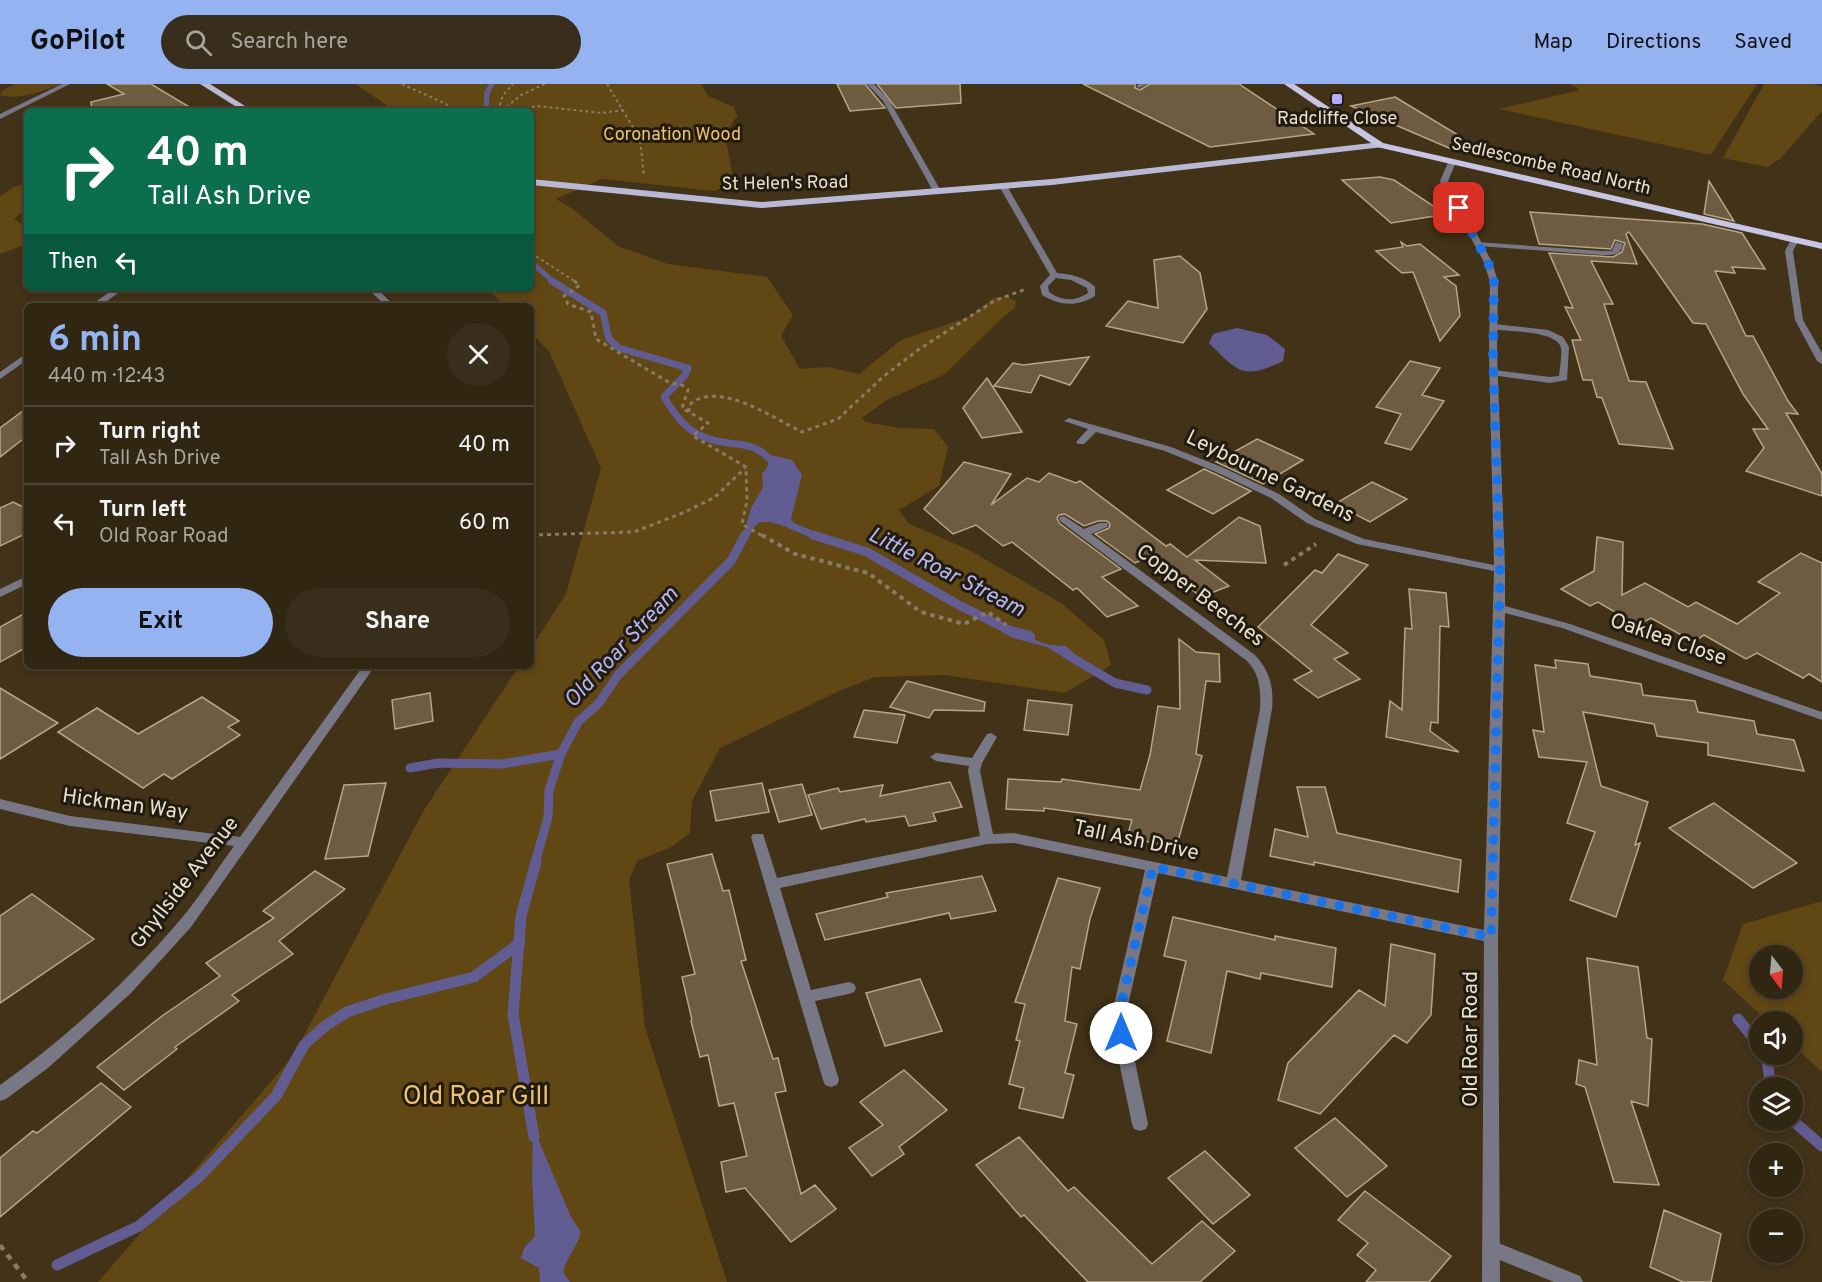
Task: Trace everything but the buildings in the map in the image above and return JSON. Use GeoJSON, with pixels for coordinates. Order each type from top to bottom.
{"type":"FeatureCollection","features":[{"type":"Feature","properties":{"kind":"highway","name":"Sedlescombe Road North"},"geometry":{"type":"LineString","coordinates":[[1288,84],[1380,145],[1822,246]]}},
{"type":"Feature","properties":{"kind":"main road"},"geometry":{"type":"LineString","coordinates":[[204,84],[244,108]]}},
{"type":"Feature","properties":{"kind":"main road","name":"St Helen's Road"},"geometry":{"type":"LineString","coordinates":[[534,182],[647,195],[761,204],[1004,186],[1197,167],[1380,145]]}},
{"type":"Feature","properties":{"kind":"street"},"geometry":{"type":"LineString","coordinates":[[2,115],[68,84]]}},
{"type":"Feature","properties":{"kind":"street"},"geometry":{"type":"LineString","coordinates":[[870,84],[886,100],[937,191]]}},
{"type":"Feature","properties":{"kind":"street","name":"Old Roar Road"},"geometry":{"type":"LineString","coordinates":[[1452,162],[1444,181],[1488,262],[1494,282],[1494,374],[1500,569],[1491,937],[1491,1282]]}},
{"type":"Feature","properties":{"kind":"street"},"geometry":{"type":"LineString","coordinates":[[1004,186],[1054,275]]}},
{"type":"Feature","properties":{"kind":"street"},"geometry":{"type":"LineString","coordinates":[[1795,240],[1789,251],[1799,320],[1822,361]]}},
{"type":"Feature","properties":{"kind":"street"},"geometry":{"type":"LineString","coordinates":[[1479,244],[1614,253],[1618,250],[1619,243]]}},
{"type":"Feature","properties":{"kind":"street"},"geometry":{"type":"LineString","coordinates":[[1054,275],[1078,279],[1090,286],[1092,294],[1084,300],[1072,302],[1054,299],[1045,293],[1044,286],[1047,279],[1054,275]]}},
{"type":"Feature","properties":{"kind":"street"},"geometry":{"type":"LineString","coordinates":[[98,303],[116,291]]}},
{"type":"Feature","properties":{"kind":"street"},"geometry":{"type":"LineString","coordinates":[[374,291],[388,303]]}},
{"type":"Feature","properties":{"kind":"street"},"geometry":{"type":"LineString","coordinates":[[1494,327],[1548,333],[1560,339],[1564,347],[1564,378],[1558,380],[1494,374]]}},
{"type":"Feature","properties":{"kind":"street"},"geometry":{"type":"LineString","coordinates":[[0,376],[24,358]]}},
{"type":"Feature","properties":{"kind":"street","name":"Leybourne Gardens"},"geometry":{"type":"LineString","coordinates":[[1069,421],[1168,449],[1220,470],[1275,496],[1311,521],[1361,542],[1500,569]]}},
{"type":"Feature","properties":{"kind":"street"},"geometry":{"type":"LineString","coordinates":[[1081,442],[1094,428]]}},
{"type":"Feature","properties":{"kind":"street","name":"Copper Beeches"},"geometry":{"type":"LineString","coordinates":[[1064,519],[1251,658],[1262,671],[1267,686],[1266,709],[1233,883]]}},
{"type":"Feature","properties":{"kind":"street"},"geometry":{"type":"LineString","coordinates":[[1084,533],[1103,525]]}},
{"type":"Feature","properties":{"kind":"street"},"geometry":{"type":"LineString","coordinates":[[0,594],[24,581]]}},
{"type":"Feature","properties":{"kind":"street","name":"Oaklea Close"},"geometry":{"type":"LineString","coordinates":[[1499,608],[1566,626],[1822,716]]}},
{"type":"Feature","properties":{"kind":"street","name":"Ghyllside Avenue"},"geometry":{"type":"LineString","coordinates":[[0,1094],[43,1063],[126,989],[186,923],[367,669]]}},
{"type":"Feature","properties":{"kind":"street"},"geometry":{"type":"LineString","coordinates":[[987,839],[975,785],[976,763],[991,737]]}},
{"type":"Feature","properties":{"kind":"street"},"geometry":{"type":"LineString","coordinates":[[936,757],[976,763]]}},
{"type":"Feature","properties":{"kind":"street","name":"Hickman Way"},"geometry":{"type":"LineString","coordinates":[[0,804],[70,821],[245,842]]}},
{"type":"Feature","properties":{"kind":"street"},"geometry":{"type":"LineString","coordinates":[[758,837],[831,1080]]}},
{"type":"Feature","properties":{"kind":"street","name":"Tall Ash Drive"},"geometry":{"type":"LineString","coordinates":[[773,884],[987,839],[1014,838],[1491,937]]}},
{"type":"Feature","properties":{"kind":"street"},"geometry":{"type":"LineString","coordinates":[[1140,1124],[1121,1033],[1121,1005],[1153,867]]}},
{"type":"Feature","properties":{"kind":"street"},"geometry":{"type":"LineString","coordinates":[[806,997],[849,988]]}},
{"type":"Feature","properties":{"kind":"street"},"geometry":{"type":"LineString","coordinates":[[1491,1248],[1574,1282]]}},
{"type":"Feature","properties":{"kind":"path"},"geometry":{"type":"LineString","coordinates":[[402,84],[451,108]]}},
{"type":"Feature","properties":{"kind":"path"},"geometry":{"type":"LineString","coordinates":[[499,108],[503,95],[513,84]]}},
{"type":"Feature","properties":{"kind":"path"},"geometry":{"type":"LineString","coordinates":[[506,108],[521,95],[545,84]]}},
{"type":"Feature","properties":{"kind":"path"},"geometry":{"type":"LineString","coordinates":[[608,84],[640,139],[647,195]]}},
{"type":"Feature","properties":{"kind":"path"},"geometry":{"type":"LineString","coordinates":[[525,108],[537,106],[601,113],[622,110]]}},
{"type":"Feature","properties":{"kind":"path"},"geometry":{"type":"LineString","coordinates":[[534,255],[580,285],[564,296],[568,304],[591,312],[596,339],[670,383],[682,385],[688,390],[682,408],[708,423],[693,436],[746,467]]}},
{"type":"Feature","properties":{"kind":"path"},"geometry":{"type":"LineString","coordinates":[[689,412],[689,405],[697,397],[713,395],[732,400],[802,432],[838,419],[884,376],[918,350],[994,301],[1023,291],[1030,286]]}},
{"type":"Feature","properties":{"kind":"path"},"geometry":{"type":"LineString","coordinates":[[746,467],[747,501],[742,524],[795,554],[868,573],[921,612],[964,624],[988,612],[1006,625]]}},
{"type":"Feature","properties":{"kind":"path"},"geometry":{"type":"LineString","coordinates":[[534,535],[634,532],[685,512],[715,497],[746,467]]}},
{"type":"Feature","properties":{"kind":"path"},"geometry":{"type":"LineString","coordinates":[[1284,565],[1334,532]]}},
{"type":"Feature","properties":{"kind":"path"},"geometry":{"type":"LineString","coordinates":[[0,1245],[28,1282]]}},
{"type":"Feature","properties":{"kind":"green space"},"geometry":{"type":"Polygon","coordinates":[[[15,84],[60,84],[22,96],[0,95],[3,90],[15,84]]]}},
{"type":"Feature","properties":{"kind":"green space","name":"Old Roar Gill"},"geometry":{"type":"Polygon","coordinates":[[[356,84],[701,84],[708,96],[734,107],[737,116],[725,134],[733,178],[727,187],[714,191],[601,179],[556,199],[573,209],[618,246],[668,264],[767,277],[793,315],[781,336],[800,369],[828,367],[859,374],[901,340],[971,316],[993,298],[1006,296],[1016,301],[1015,308],[945,374],[887,400],[862,418],[865,422],[900,428],[934,429],[948,447],[939,486],[899,510],[908,523],[969,550],[1061,603],[1104,640],[1111,665],[1065,693],[945,675],[875,677],[837,692],[720,748],[692,801],[690,833],[671,847],[637,861],[629,880],[645,1027],[727,1282],[98,1282],[293,1056],[424,810],[517,669],[534,669],[534,643],[566,594],[601,468],[549,351],[534,336],[534,303],[502,303],[493,294],[480,291],[534,291],[534,108],[391,108],[356,84]]]}},
{"type":"Feature","properties":{"kind":"green space"},"geometry":{"type":"Polygon","coordinates":[[[1570,84],[1757,84],[1711,155],[1499,109],[1580,90],[1570,84]]]}},
{"type":"Feature","properties":{"kind":"green space"},"geometry":{"type":"Polygon","coordinates":[[[1764,84],[1814,84],[1822,87],[1822,111],[1780,159],[1767,167],[1723,158],[1764,84]]]}},
{"type":"Feature","properties":{"kind":"green space"},"geometry":{"type":"Polygon","coordinates":[[[24,185],[24,211],[14,219],[24,225],[24,245],[0,254],[0,196],[14,187],[24,185]]]}},
{"type":"Feature","properties":{"kind":"green space"},"geometry":{"type":"Polygon","coordinates":[[[1822,901],[1822,1072],[1803,1054],[1803,1011],[1756,1011],[1723,980],[1743,924],[1822,901]]]}},
{"type":"Feature","properties":{"kind":"shaded area"},"geometry":{"type":"Polygon","coordinates":[[[1237,328],[1267,335],[1285,349],[1283,361],[1250,372],[1235,367],[1209,343],[1213,334],[1237,328]]]}},
{"type":"Feature","properties":{"kind":"shaded area"},"geometry":{"type":"Polygon","coordinates":[[[767,454],[792,460],[802,475],[791,519],[800,531],[771,522],[760,522],[743,537],[751,508],[763,487],[762,473],[768,465],[767,454]]]}},
{"type":"Feature","properties":{"kind":"shaded area"},"geometry":{"type":"Polygon","coordinates":[[[998,623],[1031,631],[1035,635],[1035,640],[1050,645],[1066,646],[1073,653],[1075,660],[1070,661],[1047,647],[1013,638],[1002,632],[998,623]]]}},
{"type":"Feature","properties":{"kind":"shaded area"},"geometry":{"type":"Polygon","coordinates":[[[533,1127],[571,1217],[581,1232],[563,1272],[570,1282],[540,1282],[539,1268],[521,1258],[524,1248],[535,1236],[532,1176],[533,1127]]]}},
{"type":"Feature","properties":{"kind":"waterway","name":"Old Roar Stream"},"geometry":{"type":"LineString","coordinates":[[486,108],[487,92],[492,84]]}},
{"type":"Feature","properties":{"kind":"waterway","name":"Old Roar Stream"},"geometry":{"type":"LineString","coordinates":[[534,265],[554,282]]}},
{"type":"Feature","properties":{"kind":"waterway","name":"Old Roar Stream"},"geometry":{"type":"LineString","coordinates":[[552,281],[603,313],[609,339],[619,348],[688,368],[685,375],[664,397],[676,415],[691,430],[714,440],[757,449],[773,463]]}},
{"type":"Feature","properties":{"kind":"waterway","name":"Little Roar Stream"},"geometry":{"type":"LineString","coordinates":[[790,525],[814,535]]}},
{"type":"Feature","properties":{"kind":"waterway","name":"Old Roar Stream"},"geometry":{"type":"LineString","coordinates":[[745,537],[750,527]]}},
{"type":"Feature","properties":{"kind":"waterway","name":"Old Roar Stream"},"geometry":{"type":"LineString","coordinates":[[561,754],[578,722],[599,703],[618,675],[731,561],[745,535]]}},
{"type":"Feature","properties":{"kind":"waterway","name":"Little Roar Stream"},"geometry":{"type":"LineString","coordinates":[[814,535],[867,552],[955,603],[1009,630]]}},
{"type":"Feature","properties":{"kind":"waterway","name":"Little Roar Stream"},"geometry":{"type":"LineString","coordinates":[[814,535],[818,537]]}},
{"type":"Feature","properties":{"kind":"waterway"},"geometry":{"type":"LineString","coordinates":[[1066,654],[1115,683],[1147,690]]}},
{"type":"Feature","properties":{"kind":"waterway"},"geometry":{"type":"LineString","coordinates":[[410,768],[438,763],[502,764],[561,754]]}},
{"type":"Feature","properties":{"kind":"waterway","name":"Old Roar Stream"},"geometry":{"type":"LineString","coordinates":[[535,863],[548,817],[549,790],[561,754]]}},
{"type":"Feature","properties":{"kind":"waterway","name":"Old Roar Stream"},"geometry":{"type":"LineString","coordinates":[[519,944],[521,916],[536,862]]}},
{"type":"Feature","properties":{"kind":"waterway"},"geometry":{"type":"LineString","coordinates":[[57,1265],[139,1226],[200,1176],[276,1096],[304,1045],[325,1026],[347,1012],[386,999],[474,977],[519,944]]}},
{"type":"Feature","properties":{"kind":"waterway","name":"Old Roar Stream"},"geometry":{"type":"LineString","coordinates":[[519,944],[513,1014],[534,1137]]}},
{"type":"Feature","properties":{"kind":"waterway"},"geometry":{"type":"LineString","coordinates":[[1738,1019],[1749,1032]]}},
{"type":"Feature","properties":{"kind":"waterway"},"geometry":{"type":"LineString","coordinates":[[1768,1065],[1769,1077]]}},
{"type":"Feature","properties":{"kind":"waterway"},"geometry":{"type":"LineString","coordinates":[[1803,1130],[1822,1146]]}},
{"type":"Feature","properties":{"kind":"place","name":"Radcliffe Close"},"geometry":{"type":"Point","coordinates":[1337,99]}},
{"type":"Feature","properties":{"kind":"route"},"geometry":{"type":"LineString","coordinates":[[1121,1033],[1121,1005],[1153,867],[1491,937],[1500,569],[1493,354],[1494,282],[1488,262],[1459,208]]}},
{"type":"Feature","properties":{"kind":"park label","name":"Coronation Wood"},"geometry":{"type":"Point","coordinates":[672,135]}}]}
